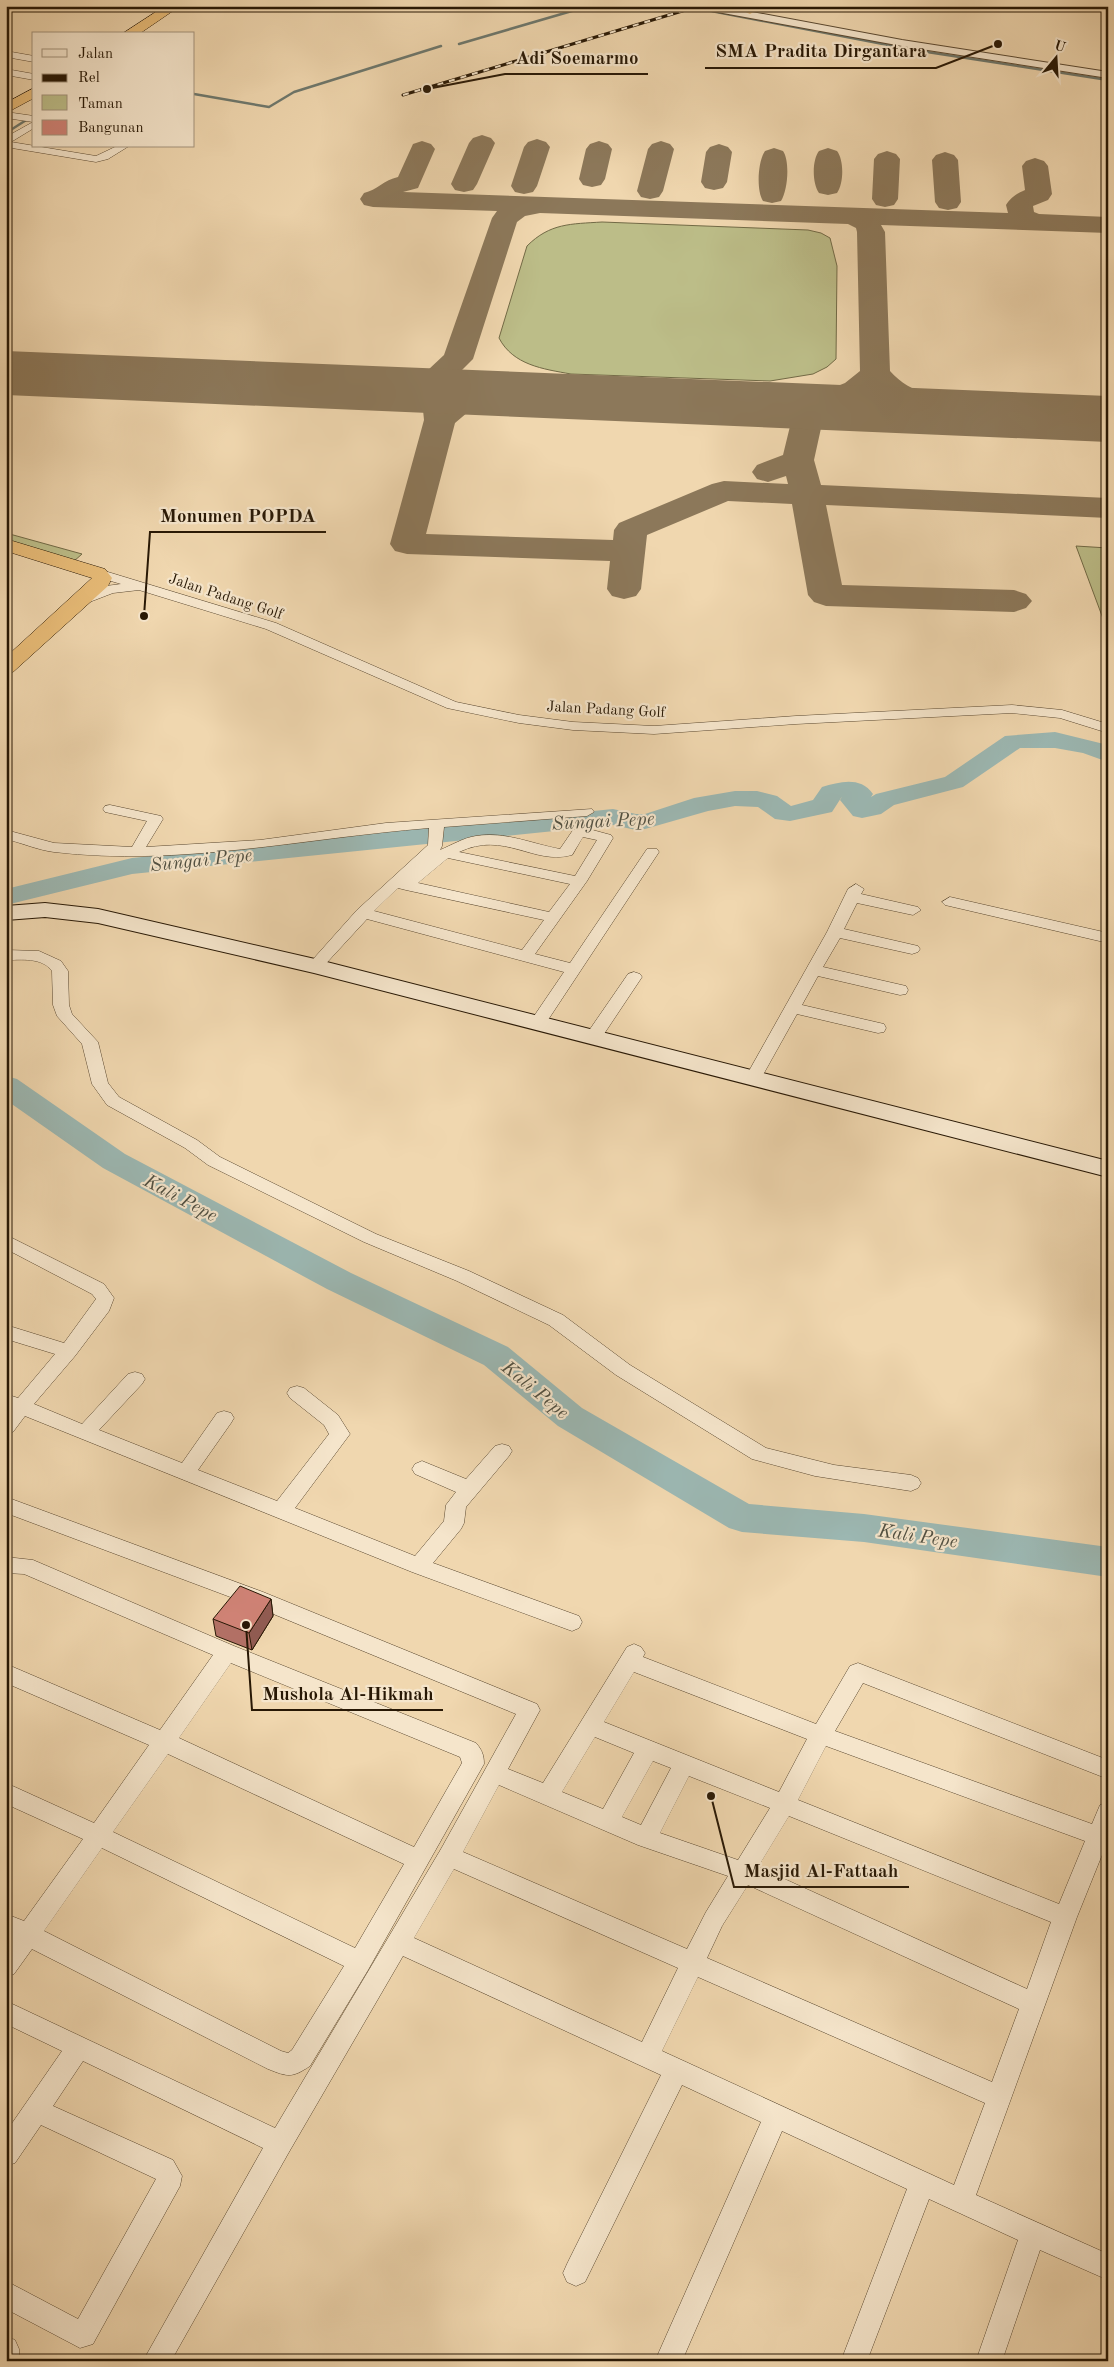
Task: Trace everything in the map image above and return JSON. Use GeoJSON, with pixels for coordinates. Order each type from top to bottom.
{"type":"FeatureCollection","features":[{"type":"Feature","properties":{"kind":"highway"},"geometry":{"type":"LineString","coordinates":[[132,32],[174,6]]}},
{"type":"Feature","properties":{"kind":"highway"},"geometry":{"type":"LineString","coordinates":[[6,110],[32,93]]}},
{"type":"Feature","properties":{"kind":"highway"},"geometry":{"type":"LineString","coordinates":[[6,545],[57,560],[99,577],[81,601],[6,668]]}},
{"type":"Feature","properties":{"kind":"highway"},"geometry":{"type":"LineString","coordinates":[[57,560],[80,574],[84,589],[81,601]]}},
{"type":"Feature","properties":{"kind":"main road"},"geometry":{"type":"LineString","coordinates":[[6,913],[45,910],[98,916],[316,966],[1108,1168]]}},
{"type":"Feature","properties":{"kind":"street"},"geometry":{"type":"LineString","coordinates":[[701,6],[860,35],[1108,75]]}},
{"type":"Feature","properties":{"kind":"street"},"geometry":{"type":"LineString","coordinates":[[728,6],[860,35]]}},
{"type":"Feature","properties":{"kind":"street"},"geometry":{"type":"LineString","coordinates":[[6,54],[32,59]]}},
{"type":"Feature","properties":{"kind":"street"},"geometry":{"type":"LineString","coordinates":[[6,72],[32,77]]}},
{"type":"Feature","properties":{"kind":"street"},"geometry":{"type":"LineString","coordinates":[[6,110],[32,121],[6,143]]}},
{"type":"Feature","properties":{"kind":"street"},"geometry":{"type":"LineString","coordinates":[[6,143],[32,148]]}},
{"type":"Feature","properties":{"kind":"street"},"geometry":{"type":"LineString","coordinates":[[34,148],[96,159],[106,157],[121,148]]}},
{"type":"Feature","properties":{"kind":"street"},"geometry":{"type":"LineString","coordinates":[[99,577],[124,580],[154,589]]}},
{"type":"Feature","properties":{"kind":"street"},"geometry":{"type":"LineString","coordinates":[[81,601],[111,589],[133,587],[154,589]]}},
{"type":"Feature","properties":{"kind":"street","name":"Jalan Padang Golf"},"geometry":{"type":"LineString","coordinates":[[154,589],[271,626],[452,705],[519,719],[573,726],[654,730],[796,720],[1012,709],[1062,714],[1108,729]]}},
{"type":"Feature","properties":{"kind":"street"},"geometry":{"type":"LineString","coordinates":[[110,809],[156,819],[136,852]]}},
{"type":"Feature","properties":{"kind":"street"},"geometry":{"type":"LineString","coordinates":[[438,838],[587,812]]}},
{"type":"Feature","properties":{"kind":"street"},"geometry":{"type":"LineString","coordinates":[[6,834],[53,847],[136,852],[209,849],[342,832],[475,842],[496,839],[560,854],[567,852],[578,833],[585,832],[606,838],[579,881],[525,957]]}},
{"type":"Feature","properties":{"kind":"street"},"geometry":{"type":"LineString","coordinates":[[438,838],[579,881]]}},
{"type":"Feature","properties":{"kind":"street"},"geometry":{"type":"LineString","coordinates":[[316,966],[362,913],[400,883],[435,846],[438,838]]}},
{"type":"Feature","properties":{"kind":"street"},"geometry":{"type":"LineString","coordinates":[[538,1022],[652,852]]}},
{"type":"Feature","properties":{"kind":"street"},"geometry":{"type":"LineString","coordinates":[[400,883],[554,917]]}},
{"type":"Feature","properties":{"kind":"street"},"geometry":{"type":"LineString","coordinates":[[753,1078],[835,932],[854,893],[913,910]]}},
{"type":"Feature","properties":{"kind":"street"},"geometry":{"type":"LineString","coordinates":[[950,902],[1108,938]]}},
{"type":"Feature","properties":{"kind":"street"},"geometry":{"type":"LineString","coordinates":[[362,913],[573,969]]}},
{"type":"Feature","properties":{"kind":"street"},"geometry":{"type":"LineString","coordinates":[[835,932],[912,949]]}},
{"type":"Feature","properties":{"kind":"street"},"geometry":{"type":"LineString","coordinates":[[6,955],[39,956],[55,964],[60,971],[60,1005],[65,1016],[90,1042],[100,1084],[113,1101],[191,1144],[214,1161],[370,1238],[463,1276],[556,1320],[623,1370],[759,1454],[780,1461],[858,1476],[911,1483]]}},
{"type":"Feature","properties":{"kind":"street"},"geometry":{"type":"LineString","coordinates":[[813,970],[900,990]]}},
{"type":"Feature","properties":{"kind":"street"},"geometry":{"type":"LineString","coordinates":[[594,1036],[634,977]]}},
{"type":"Feature","properties":{"kind":"street"},"geometry":{"type":"LineString","coordinates":[[793,1008],[878,1028]]}},
{"type":"Feature","properties":{"kind":"street"},"geometry":{"type":"LineString","coordinates":[[6,1241],[103,1293],[106,1298],[68,1351],[14,1404],[6,1427]]}},
{"type":"Feature","properties":{"kind":"street"},"geometry":{"type":"LineString","coordinates":[[6,1332],[68,1351]]}},
{"type":"Feature","properties":{"kind":"street"},"geometry":{"type":"LineString","coordinates":[[86,1432],[135,1379]]}},
{"type":"Feature","properties":{"kind":"street"},"geometry":{"type":"LineString","coordinates":[[280,1510],[340,1434],[331,1420],[297,1393]]}},
{"type":"Feature","properties":{"kind":"street"},"geometry":{"type":"LineString","coordinates":[[14,1404],[419,1566],[572,1622]]}},
{"type":"Feature","properties":{"kind":"street"},"geometry":{"type":"LineString","coordinates":[[186,1472],[224,1418]]}},
{"type":"Feature","properties":{"kind":"street"},"geometry":{"type":"LineString","coordinates":[[419,1566],[454,1523],[456,1505],[502,1451]]}},
{"type":"Feature","properties":{"kind":"street"},"geometry":{"type":"LineString","coordinates":[[422,1469],[470,1489]]}},
{"type":"Feature","properties":{"kind":"street"},"geometry":{"type":"LineString","coordinates":[[6,1505],[256,1598],[529,1710],[449,1856],[280,2143],[156,2361]]}},
{"type":"Feature","properties":{"kind":"street"},"geometry":{"type":"LineString","coordinates":[[6,1565],[26,1566],[227,1652],[468,1750],[473,1756],[473,1764],[360,1962],[301,2058],[292,2065],[277,2061],[6,1924]]}},
{"type":"Feature","properties":{"kind":"street"},"geometry":{"type":"LineString","coordinates":[[6,1966],[227,1652]]}},
{"type":"Feature","properties":{"kind":"street"},"geometry":{"type":"LineString","coordinates":[[548,1795],[632,1657],[821,1735],[1098,1836]]}},
{"type":"Feature","properties":{"kind":"street"},"geometry":{"type":"LineString","coordinates":[[647,2057],[714,1919],[784,1805],[821,1735],[858,1672],[1108,1770]]}},
{"type":"Feature","properties":{"kind":"street"},"geometry":{"type":"LineString","coordinates":[[6,1673],[165,1742],[419,1860]]}},
{"type":"Feature","properties":{"kind":"street"},"geometry":{"type":"LineString","coordinates":[[590,1726],[1065,1917]]}},
{"type":"Feature","properties":{"kind":"street"},"geometry":{"type":"LineString","coordinates":[[608,1821],[648,1749]]}},
{"type":"Feature","properties":{"kind":"street"},"geometry":{"type":"LineString","coordinates":[[646,1838],[684,1764]]}},
{"type":"Feature","properties":{"kind":"street"},"geometry":{"type":"LineString","coordinates":[[495,1773],[646,1838],[744,1872],[1033,2003]]}},
{"type":"Feature","properties":{"kind":"street"},"geometry":{"type":"LineString","coordinates":[[6,1793],[98,1835],[360,1962]]}},
{"type":"Feature","properties":{"kind":"street"},"geometry":{"type":"LineString","coordinates":[[961,2201],[1065,1917],[1108,1812]]}},
{"type":"Feature","properties":{"kind":"street"},"geometry":{"type":"LineString","coordinates":[[449,1856],[999,2097]]}},
{"type":"Feature","properties":{"kind":"street"},"geometry":{"type":"LineString","coordinates":[[398,1942],[922,2184],[1108,2267]]}},
{"type":"Feature","properties":{"kind":"street"},"geometry":{"type":"LineString","coordinates":[[6,2012],[280,2143]]}},
{"type":"Feature","properties":{"kind":"street"},"geometry":{"type":"LineString","coordinates":[[6,2154],[79,2046]]}},
{"type":"Feature","properties":{"kind":"street"},"geometry":{"type":"LineString","coordinates":[[576,2273],[676,2071]]}},
{"type":"Feature","properties":{"kind":"street"},"geometry":{"type":"LineString","coordinates":[[6,2294],[80,2335],[84,2335],[167,2186],[169,2176],[164,2169],[36,2110]]}},
{"type":"Feature","properties":{"kind":"street"},"geometry":{"type":"LineString","coordinates":[[668,2361],[776,2117]]}},
{"type":"Feature","properties":{"kind":"street"},"geometry":{"type":"LineString","coordinates":[[854,2361],[922,2184]]}},
{"type":"Feature","properties":{"kind":"street"},"geometry":{"type":"LineString","coordinates":[[989,2361],[1033,2234]]}},
{"type":"Feature","properties":{"kind":"street"},"geometry":{"type":"LineString","coordinates":[[6,2349],[6,2361]]}},
{"type":"Feature","properties":{"kind":"green space"},"geometry":{"type":"Polygon","coordinates":[[[602,222],[808,230],[821,233],[830,238],[837,266],[836,359],[827,367],[813,374],[770,381],[571,374],[540,368],[521,360],[505,347],[499,338],[527,246],[544,233],[562,226],[602,222]]]}},
{"type":"Feature","properties":{"kind":"green space"},"geometry":{"type":"Polygon","coordinates":[[[6,533],[82,554],[73,562],[6,543],[6,533]]]}},
{"type":"Feature","properties":{"kind":"green space"},"geometry":{"type":"Polygon","coordinates":[[[1076,546],[1108,548],[1108,632],[1076,546]]]}},
{"type":"Feature","properties":{"kind":"building"},"geometry":{"type":"Polygon","coordinates":[[[240,1586],[271,1599],[249,1633],[213,1619],[240,1586]]]}},
{"type":"Feature","properties":{"kind":"waterway"},"geometry":{"type":"LineString","coordinates":[[459,44],[589,6]]}},
{"type":"Feature","properties":{"kind":"waterway"},"geometry":{"type":"LineString","coordinates":[[706,10],[914,50],[1108,80]]}},
{"type":"Feature","properties":{"kind":"waterway"},"geometry":{"type":"LineString","coordinates":[[195,94],[269,107],[294,92],[441,46]]}},
{"type":"Feature","properties":{"kind":"waterway"},"geometry":{"type":"LineString","coordinates":[[6,133],[32,116]]}},
{"type":"Feature","properties":{"kind":"waterway","name":"Sungai Pepe"},"geometry":{"type":"LineString","coordinates":[[6,897],[132,866],[613,817],[636,822],[645,821],[662,818],[703,804],[735,798],[768,801],[784,813],[796,813],[823,806],[831,792],[849,788],[860,794],[853,800],[862,810],[872,808],[885,799],[954,782],[1014,741],[1055,740],[1090,747],[1108,754]]}},
{"type":"Feature","properties":{"kind":"waterway","name":"Kali Pepe"},"geometry":{"type":"LineString","coordinates":[[6,1086],[114,1161],[339,1281],[496,1356],[570,1417],[742,1518],[864,1528],[1108,1562]]}},
{"type":"Feature","properties":{"kind":"taxiway"},"geometry":{"type":"LineString","coordinates":[[464,184],[482,143]]}},
{"type":"Feature","properties":{"kind":"taxiway"},"geometry":{"type":"LineString","coordinates":[[524,186],[537,147]]}},
{"type":"Feature","properties":{"kind":"taxiway"},"geometry":{"type":"LineString","coordinates":[[383,199],[387,191],[396,185],[409,182],[422,149]]}},
{"type":"Feature","properties":{"kind":"taxiway"},"geometry":{"type":"LineString","coordinates":[[592,179],[599,149]]}},
{"type":"Feature","properties":{"kind":"taxiway"},"geometry":{"type":"LineString","coordinates":[[650,191],[661,149]]}},
{"type":"Feature","properties":{"kind":"taxiway"},"geometry":{"type":"LineString","coordinates":[[714,182],[719,152]]}},
{"type":"Feature","properties":{"kind":"taxiway"},"geometry":{"type":"LineString","coordinates":[[772,195],[774,156]]}},
{"type":"Feature","properties":{"kind":"taxiway"},"geometry":{"type":"LineString","coordinates":[[828,156],[828,187]]}},
{"type":"Feature","properties":{"kind":"taxiway"},"geometry":{"type":"LineString","coordinates":[[885,199],[887,159]]}},
{"type":"Feature","properties":{"kind":"taxiway"},"geometry":{"type":"LineString","coordinates":[[945,160],[948,202]]}},
{"type":"Feature","properties":{"kind":"taxiway"},"geometry":{"type":"LineString","coordinates":[[1033,222],[1022,216],[1019,205],[1024,200],[1039,194],[1035,166]]}},
{"type":"Feature","properties":{"kind":"taxiway"},"geometry":{"type":"LineString","coordinates":[[373,199],[1108,225]]}},
{"type":"Feature","properties":{"kind":"taxiway"},"geometry":{"type":"LineString","coordinates":[[440,420],[438,407],[423,395],[395,389],[439,376],[458,359],[505,218],[516,210],[540,205]]}},
{"type":"Feature","properties":{"kind":"taxiway"},"geometry":{"type":"LineString","coordinates":[[853,216],[867,223],[871,232],[875,373]]}},
{"type":"Feature","properties":{"kind":"taxiway"},"geometry":{"type":"LineString","coordinates":[[783,405],[821,401],[845,395],[856,390],[875,373]]}},
{"type":"Feature","properties":{"kind":"taxiway"},"geometry":{"type":"LineString","coordinates":[[875,373],[893,390],[903,396],[924,404],[959,412]]}},
{"type":"Feature","properties":{"kind":"taxiway"},"geometry":{"type":"LineString","coordinates":[[440,420],[448,411],[465,400],[483,395],[515,394]]}},
{"type":"Feature","properties":{"kind":"taxiway"},"geometry":{"type":"LineString","coordinates":[[798,460],[810,406]]}},
{"type":"Feature","properties":{"kind":"taxiway"},"geometry":{"type":"LineString","coordinates":[[440,420],[407,544],[629,551]]}},
{"type":"Feature","properties":{"kind":"taxiway"},"geometry":{"type":"LineString","coordinates":[[768,472],[798,460]]}},
{"type":"Feature","properties":{"kind":"taxiway"},"geometry":{"type":"LineString","coordinates":[[798,460],[807,495]]}},
{"type":"Feature","properties":{"kind":"taxiway"},"geometry":{"type":"LineString","coordinates":[[629,551],[631,530],[724,491],[807,495]]}},
{"type":"Feature","properties":{"kind":"taxiway"},"geometry":{"type":"LineString","coordinates":[[807,495],[1108,508]]}},
{"type":"Feature","properties":{"kind":"taxiway"},"geometry":{"type":"LineString","coordinates":[[807,495],[826,595],[1014,601]]}},
{"type":"Feature","properties":{"kind":"taxiway"},"geometry":{"type":"LineString","coordinates":[[624,589],[629,551]]}},
{"type":"Feature","properties":{"kind":"runway"},"geometry":{"type":"LineString","coordinates":[[6,373],[1108,419]]}},
{"type":"Feature","properties":{"kind":"railway"},"geometry":{"type":"LineString","coordinates":[[403,95],[699,6]]}},
{"type":"Feature","properties":{"kind":"place","name":"SMA Pradita Dirgantara"},"geometry":{"type":"Point","coordinates":[998,44]}},
{"type":"Feature","properties":{"kind":"place","name":"Adi Soemarmo"},"geometry":{"type":"Point","coordinates":[427,89]}},
{"type":"Feature","properties":{"kind":"place","name":"Monumen POPDA"},"geometry":{"type":"Point","coordinates":[144,616]}},
{"type":"Feature","properties":{"kind":"place","name":"Mushola Al-Hikmah"},"geometry":{"type":"Point","coordinates":[246,1625]}},
{"type":"Feature","properties":{"kind":"place","name":"Masjid Al-Fattaah"},"geometry":{"type":"Point","coordinates":[711,1796]}}]}
